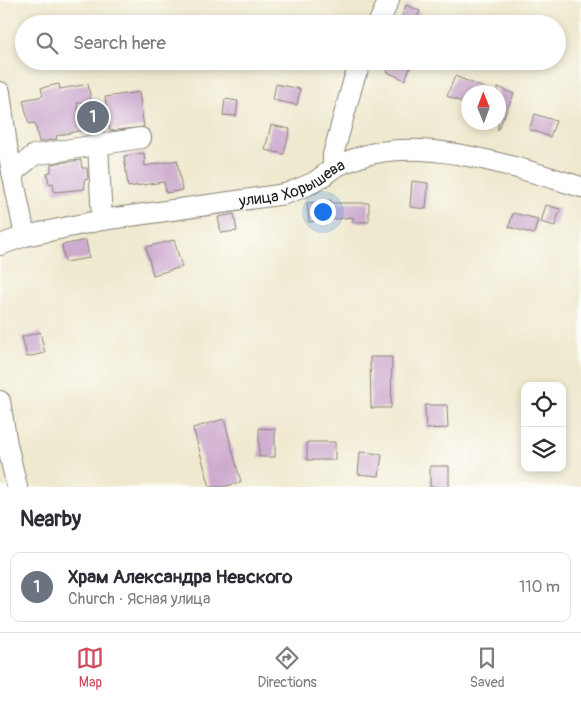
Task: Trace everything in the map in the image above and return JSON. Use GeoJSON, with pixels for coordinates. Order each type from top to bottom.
{"type":"FeatureCollection","features":[{"type":"Feature","properties":{"kind":"street"},"geometry":{"type":"LineString","coordinates":[[382,15],[389,0]]}},
{"type":"Feature","properties":{"kind":"street"},"geometry":{"type":"LineString","coordinates":[[333,168],[333,155],[358,70]]}},
{"type":"Feature","properties":{"kind":"street"},"geometry":{"type":"LineString","coordinates":[[0,92],[12,173],[25,236]]}},
{"type":"Feature","properties":{"kind":"street"},"geometry":{"type":"LineString","coordinates":[[12,173],[34,155],[140,138]]}},
{"type":"Feature","properties":{"kind":"street"},"geometry":{"type":"LineString","coordinates":[[98,145],[102,220]]}},
{"type":"Feature","properties":{"kind":"street","name":"улица Хорышева"},"geometry":{"type":"LineString","coordinates":[[0,245],[25,236],[102,220],[285,194],[312,184],[333,168],[371,154],[390,150],[423,149],[506,164],[581,187]]}},
{"type":"Feature","properties":{"kind":"street"},"geometry":{"type":"LineString","coordinates":[[0,401],[17,487]]}},
{"type":"Feature","properties":{"kind":"building"},"geometry":{"type":"Polygon","coordinates":[[[406,5],[420,11],[418,15],[402,15],[406,5]]]}},
{"type":"Feature","properties":{"kind":"building"},"geometry":{"type":"Polygon","coordinates":[[[388,70],[409,70],[405,80],[387,72],[388,70]]]}},
{"type":"Feature","properties":{"kind":"building"},"geometry":{"type":"Polygon","coordinates":[[[455,76],[477,85],[461,85],[461,102],[447,96],[455,76]]]}},
{"type":"Feature","properties":{"kind":"building"},"geometry":{"type":"Polygon","coordinates":[[[59,84],[60,89],[88,84],[91,101],[77,103],[83,130],[56,136],[57,139],[39,142],[35,123],[29,124],[23,100],[43,96],[41,88],[59,84]]]}},
{"type":"Feature","properties":{"kind":"building"},"geometry":{"type":"Polygon","coordinates":[[[276,84],[300,89],[297,105],[273,100],[276,84]]]}},
{"type":"Feature","properties":{"kind":"building"},"geometry":{"type":"Polygon","coordinates":[[[506,90],[514,94],[506,112],[506,90]]]}},
{"type":"Feature","properties":{"kind":"building"},"geometry":{"type":"Polygon","coordinates":[[[139,92],[144,127],[110,131],[105,97],[139,92]]]}},
{"type":"Feature","properties":{"kind":"building"},"geometry":{"type":"Polygon","coordinates":[[[225,99],[238,101],[236,116],[223,115],[225,99]]]}},
{"type":"Feature","properties":{"kind":"building"},"geometry":{"type":"Polygon","coordinates":[[[535,114],[556,121],[550,137],[529,129],[535,114]]]}},
{"type":"Feature","properties":{"kind":"building"},"geometry":{"type":"Polygon","coordinates":[[[271,125],[290,129],[284,154],[265,150],[271,125]]]}},
{"type":"Feature","properties":{"kind":"building"},"geometry":{"type":"Polygon","coordinates":[[[144,153],[145,166],[177,160],[182,190],[166,193],[164,182],[128,187],[124,156],[144,153]]]}},
{"type":"Feature","properties":{"kind":"building"},"geometry":{"type":"Polygon","coordinates":[[[81,160],[82,168],[87,168],[88,179],[84,180],[85,189],[54,192],[53,183],[49,184],[47,173],[51,172],[51,164],[81,160]]]}},
{"type":"Feature","properties":{"kind":"building"},"geometry":{"type":"Polygon","coordinates":[[[412,181],[428,183],[426,209],[410,207],[412,181]]]}},
{"type":"Feature","properties":{"kind":"building"},"geometry":{"type":"Polygon","coordinates":[[[331,200],[332,203],[369,203],[369,222],[353,222],[353,217],[309,222],[307,203],[331,200]]]}},
{"type":"Feature","properties":{"kind":"building"},"geometry":{"type":"Polygon","coordinates":[[[546,205],[560,209],[555,226],[541,222],[546,205]]]}},
{"type":"Feature","properties":{"kind":"building"},"geometry":{"type":"Polygon","coordinates":[[[513,213],[538,219],[534,234],[509,227],[513,213]]]}},
{"type":"Feature","properties":{"kind":"building"},"geometry":{"type":"Polygon","coordinates":[[[234,214],[237,231],[221,233],[218,217],[234,214]]]}},
{"type":"Feature","properties":{"kind":"building"},"geometry":{"type":"Polygon","coordinates":[[[86,240],[89,258],[65,262],[62,245],[86,240]]]}},
{"type":"Feature","properties":{"kind":"building"},"geometry":{"type":"Polygon","coordinates":[[[174,240],[182,267],[153,275],[146,247],[174,240]]]}},
{"type":"Feature","properties":{"kind":"building"},"geometry":{"type":"Polygon","coordinates":[[[40,332],[45,353],[27,357],[22,337],[40,332]]]}},
{"type":"Feature","properties":{"kind":"building"},"geometry":{"type":"Polygon","coordinates":[[[370,357],[392,357],[391,408],[371,408],[370,357]]]}},
{"type":"Feature","properties":{"kind":"building"},"geometry":{"type":"Polygon","coordinates":[[[425,405],[447,405],[448,428],[426,429],[425,405]]]}},
{"type":"Feature","properties":{"kind":"building"},"geometry":{"type":"Polygon","coordinates":[[[224,419],[241,482],[223,487],[210,487],[193,428],[224,419]]]}},
{"type":"Feature","properties":{"kind":"building"},"geometry":{"type":"Polygon","coordinates":[[[259,428],[275,429],[275,457],[259,457],[259,428]]]}},
{"type":"Feature","properties":{"kind":"building"},"geometry":{"type":"Polygon","coordinates":[[[307,442],[335,442],[335,460],[307,460],[307,442]]]}},
{"type":"Feature","properties":{"kind":"building"},"geometry":{"type":"Polygon","coordinates":[[[360,452],[382,454],[379,476],[358,474],[360,452]]]}},
{"type":"Feature","properties":{"kind":"building"},"geometry":{"type":"Polygon","coordinates":[[[430,466],[449,466],[449,487],[430,487],[430,466]]]}},
{"type":"Feature","properties":{"kind":"place","name":"Храм Александра Невского"},"geometry":{"type":"Point","coordinates":[93,117]}}]}
